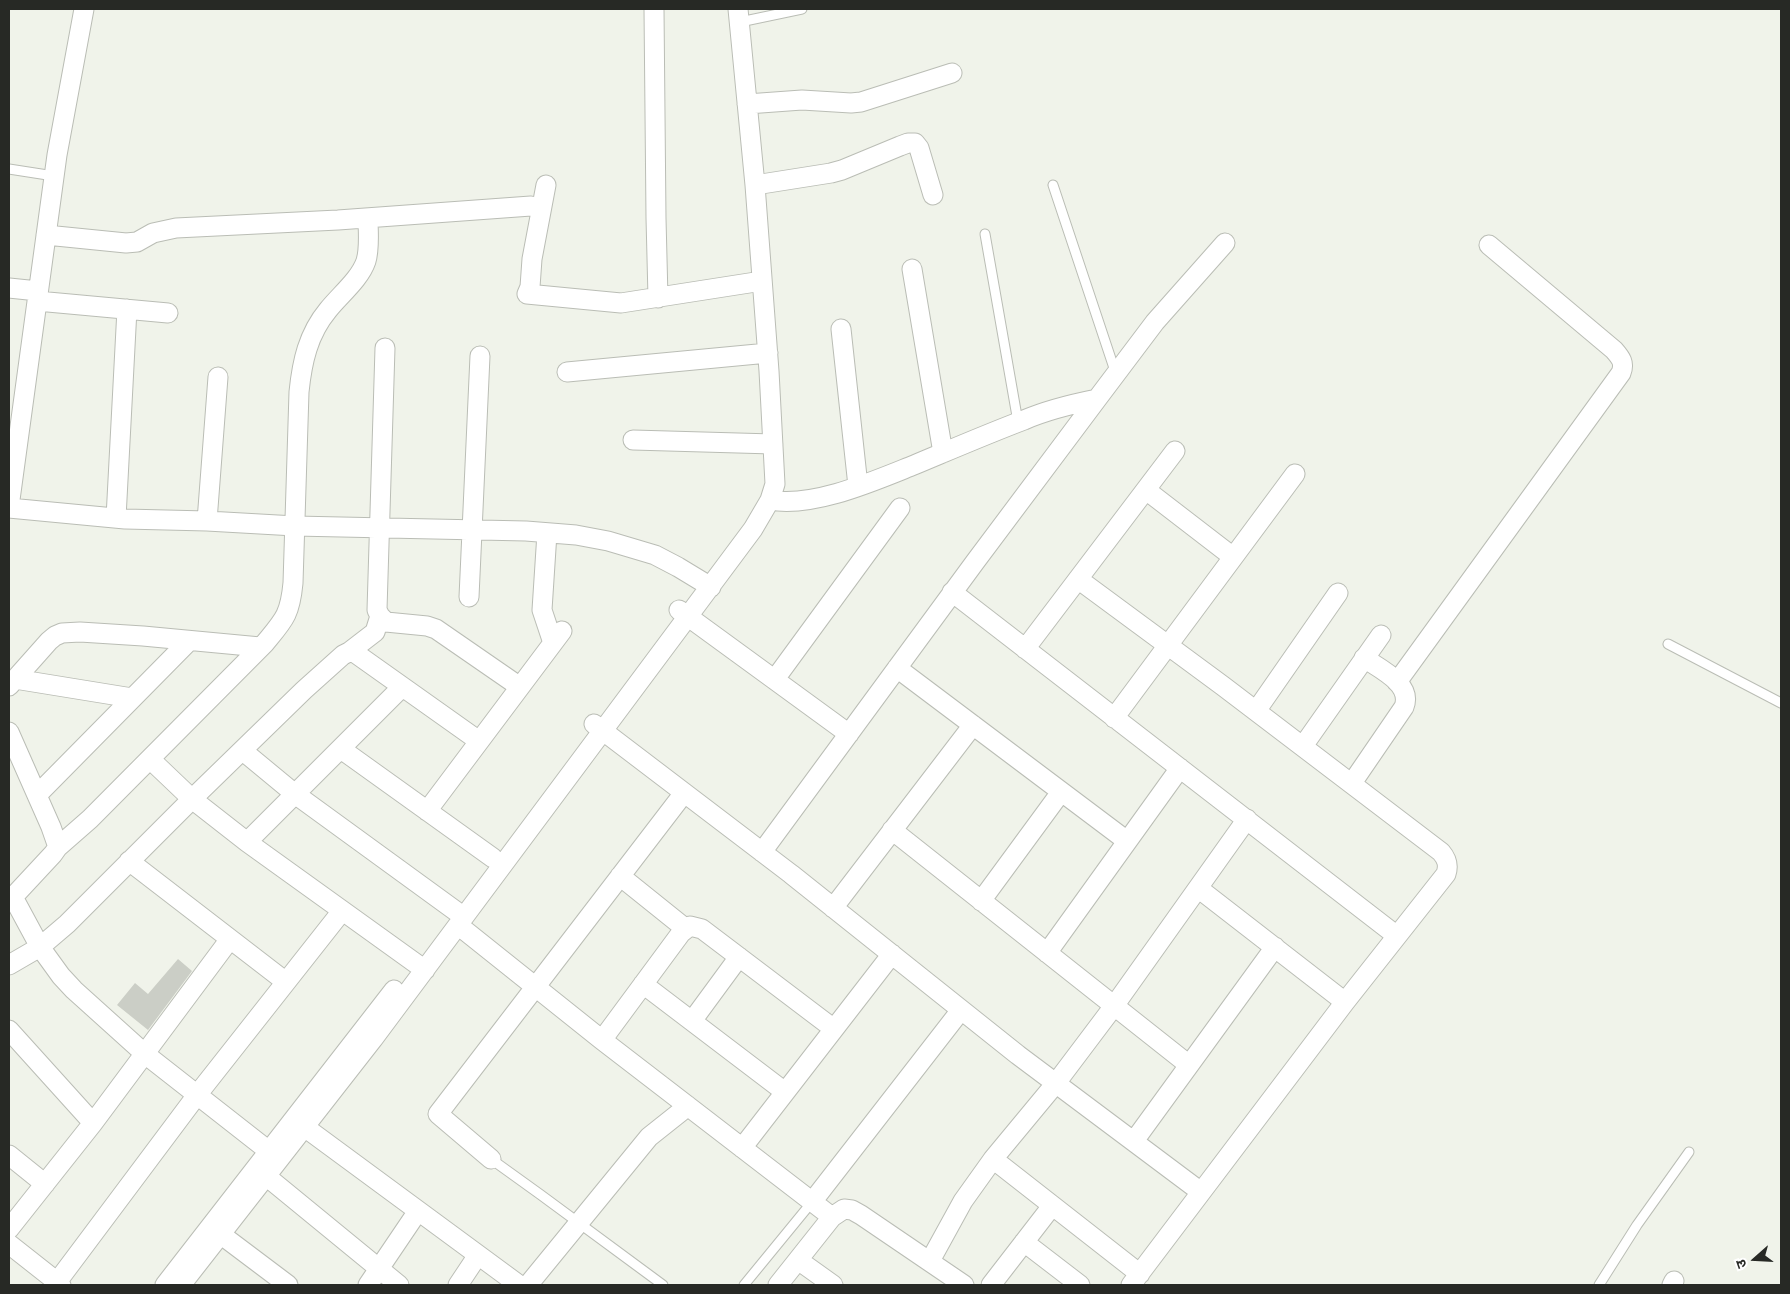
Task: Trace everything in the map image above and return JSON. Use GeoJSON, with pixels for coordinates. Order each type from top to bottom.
{"type":"FeatureCollection","features":[{"type":"Feature","properties":{"kind":"street"},"geometry":{"type":"LineString","coordinates":[[84,9],[68,90],[37,296],[17,379],[9,508],[116,518],[295,526],[472,529],[576,535],[608,541],[643,551],[667,561],[706,584]]}},
{"type":"Feature","properties":{"kind":"street"},"geometry":{"type":"LineString","coordinates":[[654,9],[658,298]]}},
{"type":"Feature","properties":{"kind":"street"},"geometry":{"type":"LineString","coordinates":[[181,1285],[216,1231],[419,966],[459,917],[684,613],[758,522],[770,500],[774,478],[768,353],[739,15]]}},
{"type":"Feature","properties":{"kind":"street"},"geometry":{"type":"LineString","coordinates":[[747,104],[802,100],[862,102],[952,73]]}},
{"type":"Feature","properties":{"kind":"street"},"geometry":{"type":"LineString","coordinates":[[755,185],[837,172],[908,143],[915,143],[921,153],[933,195]]}},
{"type":"Feature","properties":{"kind":"street"},"geometry":{"type":"LineString","coordinates":[[546,185],[532,260],[530,287],[527,294],[621,303],[762,282]]}},
{"type":"Feature","properties":{"kind":"street"},"geometry":{"type":"LineString","coordinates":[[46,235],[126,243],[137,242],[152,233],[176,228],[368,218],[531,206]]}},
{"type":"Feature","properties":{"kind":"street"},"geometry":{"type":"LineString","coordinates":[[274,1155],[145,1054],[74,990],[40,947],[11,892],[43,866],[58,847],[90,819],[150,759],[260,647],[281,624],[288,613],[291,603],[299,392],[302,369],[306,350],[316,329],[327,311],[358,275],[366,262],[368,252],[368,218]]}},
{"type":"Feature","properties":{"kind":"street"},"geometry":{"type":"LineString","coordinates":[[762,852],[952,592],[1155,322],[1224,243]]}},
{"type":"Feature","properties":{"kind":"street"},"geometry":{"type":"LineString","coordinates":[[1397,682],[1621,373],[1624,366],[1621,358],[1614,350],[1489,245]]}},
{"type":"Feature","properties":{"kind":"street"},"geometry":{"type":"LineString","coordinates":[[912,269],[943,453]]}},
{"type":"Feature","properties":{"kind":"street"},"geometry":{"type":"LineString","coordinates":[[9,288],[37,296],[168,313]]}},
{"type":"Feature","properties":{"kind":"street"},"geometry":{"type":"LineString","coordinates":[[116,518],[127,309]]}},
{"type":"Feature","properties":{"kind":"street"},"geometry":{"type":"LineString","coordinates":[[841,329],[858,486]]}},
{"type":"Feature","properties":{"kind":"street"},"geometry":{"type":"LineString","coordinates":[[385,348],[377,610],[386,622],[427,626],[436,629],[520,687]]}},
{"type":"Feature","properties":{"kind":"street"},"geometry":{"type":"LineString","coordinates":[[567,372],[768,353]]}},
{"type":"Feature","properties":{"kind":"street"},"geometry":{"type":"LineString","coordinates":[[469,597],[480,356]]}},
{"type":"Feature","properties":{"kind":"street"},"geometry":{"type":"LineString","coordinates":[[207,521],[218,377]]}},
{"type":"Feature","properties":{"kind":"street"},"geometry":{"type":"LineString","coordinates":[[770,500],[780,502],[801,501],[858,486],[1042,413],[1097,399]]}},
{"type":"Feature","properties":{"kind":"street"},"geometry":{"type":"LineString","coordinates":[[633,440],[773,444]]}},
{"type":"Feature","properties":{"kind":"street"},"geometry":{"type":"LineString","coordinates":[[1025,648],[1175,450]]}},
{"type":"Feature","properties":{"kind":"street"},"geometry":{"type":"LineString","coordinates":[[1114,718],[1295,474]]}},
{"type":"Feature","properties":{"kind":"street"},"geometry":{"type":"LineString","coordinates":[[706,584],[774,478]]}},
{"type":"Feature","properties":{"kind":"street"},"geometry":{"type":"LineString","coordinates":[[1146,490],[1233,557]]}},
{"type":"Feature","properties":{"kind":"street"},"geometry":{"type":"LineString","coordinates":[[775,679],[900,508]]}},
{"type":"Feature","properties":{"kind":"street"},"geometry":{"type":"LineString","coordinates":[[427,811],[558,637],[542,610],[547,533]]}},
{"type":"Feature","properties":{"kind":"street"},"geometry":{"type":"LineString","coordinates":[[993,1159],[1052,1206],[1136,1280],[1345,1002],[1446,874],[1448,867],[1446,857],[1441,852],[1303,746],[1078,579]]}},
{"type":"Feature","properties":{"kind":"street"},"geometry":{"type":"LineString","coordinates":[[952,592],[1396,936]]}},
{"type":"Feature","properties":{"kind":"street"},"geometry":{"type":"LineString","coordinates":[[1256,711],[1338,593]]}},
{"type":"Feature","properties":{"kind":"street"},"geometry":{"type":"LineString","coordinates":[[684,613],[848,734]]}},
{"type":"Feature","properties":{"kind":"street"},"geometry":{"type":"LineString","coordinates":[[9,965],[40,947],[67,924],[327,668],[374,632],[380,616]]}},
{"type":"Feature","properties":{"kind":"street"},"geometry":{"type":"LineString","coordinates":[[12,682],[49,641],[62,633],[89,633],[260,647]]}},
{"type":"Feature","properties":{"kind":"street"},"geometry":{"type":"LineString","coordinates":[[1303,746],[1381,635]]}},
{"type":"Feature","properties":{"kind":"street"},"geometry":{"type":"LineString","coordinates":[[36,795],[189,641]]}},
{"type":"Feature","properties":{"kind":"street"},"geometry":{"type":"LineString","coordinates":[[348,652],[354,653],[479,741]]}},
{"type":"Feature","properties":{"kind":"street"},"geometry":{"type":"LineString","coordinates":[[1352,783],[1407,700],[1406,694],[1397,682],[1364,658]]}},
{"type":"Feature","properties":{"kind":"street"},"geometry":{"type":"LineString","coordinates":[[897,668],[1127,841]]}},
{"type":"Feature","properties":{"kind":"street"},"geometry":{"type":"LineString","coordinates":[[12,682],[132,698]]}},
{"type":"Feature","properties":{"kind":"street"},"geometry":{"type":"LineString","coordinates":[[247,842],[402,687]]}},
{"type":"Feature","properties":{"kind":"street"},"geometry":{"type":"LineString","coordinates":[[833,908],[973,725]]}},
{"type":"Feature","properties":{"kind":"street"},"geometry":{"type":"LineString","coordinates":[[598,727],[762,852],[961,1010],[1201,1192]]}},
{"type":"Feature","properties":{"kind":"street"},"geometry":{"type":"LineString","coordinates":[[459,917],[493,858],[598,727]]}},
{"type":"Feature","properties":{"kind":"street"},"geometry":{"type":"LineString","coordinates":[[9,732],[58,847]]}},
{"type":"Feature","properties":{"kind":"street"},"geometry":{"type":"LineString","coordinates":[[341,749],[493,858]]}},
{"type":"Feature","properties":{"kind":"street"},"geometry":{"type":"LineString","coordinates":[[243,751],[295,794],[459,917],[536,987],[602,1040],[832,1217]]}},
{"type":"Feature","properties":{"kind":"street"},"geometry":{"type":"LineString","coordinates":[[150,759],[192,799],[247,842],[419,966]]}},
{"type":"Feature","properties":{"kind":"street"},"geometry":{"type":"LineString","coordinates":[[1047,953],[1180,768]]}},
{"type":"Feature","properties":{"kind":"street"},"geometry":{"type":"LineString","coordinates":[[981,901],[1061,792]]}},
{"type":"Feature","properties":{"kind":"street"},"geometry":{"type":"LineString","coordinates":[[491,1159],[438,1114],[684,793]]}},
{"type":"Feature","properties":{"kind":"street"},"geometry":{"type":"LineString","coordinates":[[930,1261],[963,1200],[993,1159],[1056,1083],[1114,1006],[1247,819]]}},
{"type":"Feature","properties":{"kind":"street"},"geometry":{"type":"LineString","coordinates":[[892,830],[1189,1065]]}},
{"type":"Feature","properties":{"kind":"street"},"geometry":{"type":"LineString","coordinates":[[129,861],[286,982]]}},
{"type":"Feature","properties":{"kind":"street"},"geometry":{"type":"LineString","coordinates":[[620,876],[686,929]]}},
{"type":"Feature","properties":{"kind":"street"},"geometry":{"type":"LineString","coordinates":[[1198,888],[1345,1002]]}},
{"type":"Feature","properties":{"kind":"street"},"geometry":{"type":"LineString","coordinates":[[9,1244],[59,1284],[197,1095],[342,912]]}},
{"type":"Feature","properties":{"kind":"street"},"geometry":{"type":"LineString","coordinates":[[602,1040],[643,984],[690,926],[702,929],[834,1029]]}},
{"type":"Feature","properties":{"kind":"street"},"geometry":{"type":"LineString","coordinates":[[9,1229],[93,1123],[230,939]]}},
{"type":"Feature","properties":{"kind":"street"},"geometry":{"type":"LineString","coordinates":[[1134,1141],[1275,947]]}},
{"type":"Feature","properties":{"kind":"street"},"geometry":{"type":"LineString","coordinates":[[742,1148],[892,954]]}},
{"type":"Feature","properties":{"kind":"street"},"geometry":{"type":"LineString","coordinates":[[692,1021],[739,957]]}},
{"type":"Feature","properties":{"kind":"street"},"geometry":{"type":"LineString","coordinates":[[643,984],[785,1092]]}},
{"type":"Feature","properties":{"kind":"street"},"geometry":{"type":"LineString","coordinates":[[812,1202],[961,1010]]}},
{"type":"Feature","properties":{"kind":"street"},"geometry":{"type":"LineString","coordinates":[[11,1037],[93,1123]]}},
{"type":"Feature","properties":{"kind":"street"},"geometry":{"type":"LineString","coordinates":[[528,1285],[649,1137],[688,1106]]}},
{"type":"Feature","properties":{"kind":"street"},"geometry":{"type":"LineString","coordinates":[[299,1123],[519,1285]]}},
{"type":"Feature","properties":{"kind":"street"},"geometry":{"type":"LineString","coordinates":[[9,1155],[45,1184]]}},
{"type":"Feature","properties":{"kind":"street"},"geometry":{"type":"LineString","coordinates":[[165,1285],[266,1176],[274,1155]]}},
{"type":"Feature","properties":{"kind":"street"},"geometry":{"type":"LineString","coordinates":[[266,1176],[399,1285]]}},
{"type":"Feature","properties":{"kind":"street"},"geometry":{"type":"LineString","coordinates":[[991,1285],[1052,1206]]}},
{"type":"Feature","properties":{"kind":"street"},"geometry":{"type":"LineString","coordinates":[[778,1285],[832,1217],[844,1209],[852,1210],[964,1285]]}},
{"type":"Feature","properties":{"kind":"street"},"geometry":{"type":"LineString","coordinates":[[368,1285],[418,1211]]}},
{"type":"Feature","properties":{"kind":"street"},"geometry":{"type":"LineString","coordinates":[[216,1231],[288,1285]]}},
{"type":"Feature","properties":{"kind":"street"},"geometry":{"type":"LineString","coordinates":[[1024,1242],[1080,1285]]}},
{"type":"Feature","properties":{"kind":"street"},"geometry":{"type":"LineString","coordinates":[[458,1285],[478,1255]]}},
{"type":"Feature","properties":{"kind":"street"},"geometry":{"type":"LineString","coordinates":[[798,1260],[833,1285]]}},
{"type":"Feature","properties":{"kind":"lane"},"geometry":{"type":"LineString","coordinates":[[739,15],[802,9]]}},
{"type":"Feature","properties":{"kind":"lane"},"geometry":{"type":"LineString","coordinates":[[9,169],[54,176]]}},
{"type":"Feature","properties":{"kind":"lane"},"geometry":{"type":"LineString","coordinates":[[1053,186],[1116,374]]}},
{"type":"Feature","properties":{"kind":"lane"},"geometry":{"type":"LineString","coordinates":[[986,234],[1018,422]]}},
{"type":"Feature","properties":{"kind":"lane"},"geometry":{"type":"LineString","coordinates":[[1668,644],[1781,703]]}},
{"type":"Feature","properties":{"kind":"lane"},"geometry":{"type":"LineString","coordinates":[[1599,1285],[1637,1225],[1689,1152]]}},
{"type":"Feature","properties":{"kind":"lane"},"geometry":{"type":"LineString","coordinates":[[491,1159],[663,1285]]}},
{"type":"Feature","properties":{"kind":"lane"},"geometry":{"type":"LineString","coordinates":[[744,1285],[812,1202]]}},
{"type":"Feature","properties":{"kind":"building"},"geometry":{"type":"Polygon","coordinates":[[[178,959],[192,971],[148,1030],[117,1005],[135,983],[148,994],[178,959]]]}}]}
